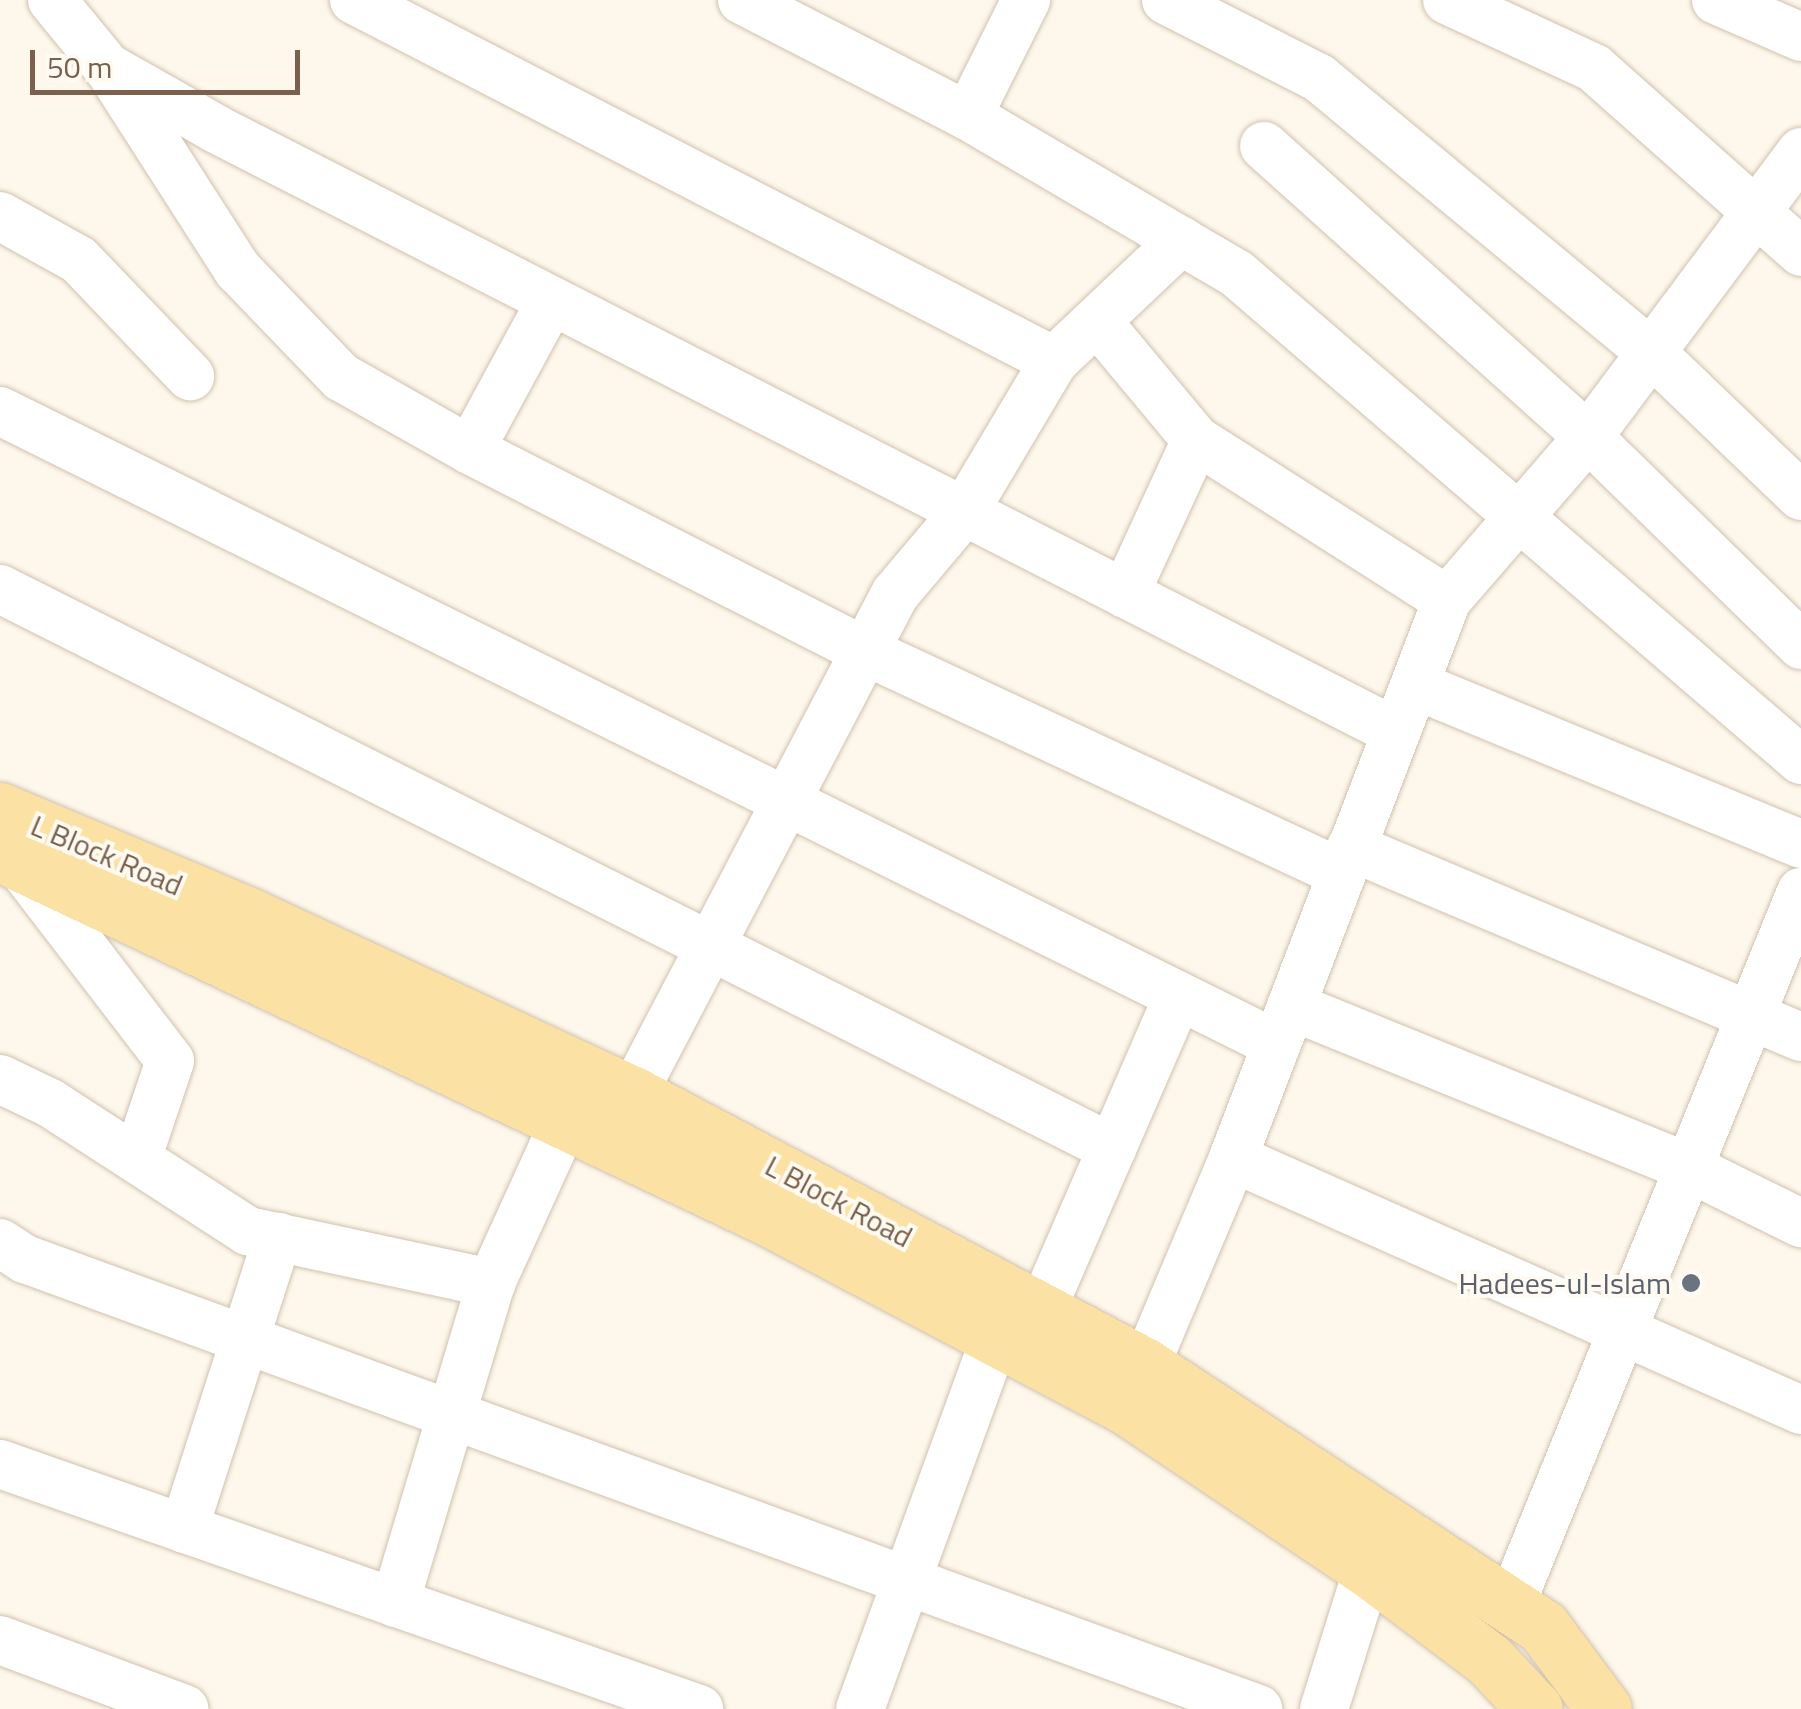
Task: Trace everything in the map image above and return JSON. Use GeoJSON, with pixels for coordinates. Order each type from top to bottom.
{"type":"FeatureCollection","features":[{"type":"Feature","properties":{"kind":"main road","name":"L Block Road"},"geometry":{"type":"LineString","coordinates":[[0,810],[253,916],[633,1094],[1019,1334]]}},
{"type":"Feature","properties":{"kind":"main road","name":"L Block Road"},"geometry":{"type":"LineString","coordinates":[[9,859],[586,1133],[1136,1386],[1511,1604],[1543,1627],[1604,1709]]}},
{"type":"Feature","properties":{"kind":"main road","name":"L Block Road"},"geometry":{"type":"LineString","coordinates":[[1136,1386],[1489,1660],[1536,1709]]}},
{"type":"Feature","properties":{"kind":"street"},"geometry":{"type":"LineString","coordinates":[[52,0],[108,66],[238,270],[341,378],[470,450],[865,650],[1346,860],[1751,1013],[1801,1037]]}},
{"type":"Feature","properties":{"kind":"street"},"geometry":{"type":"LineString","coordinates":[[354,0],[1054,361]]}},
{"type":"Feature","properties":{"kind":"street"},"geometry":{"type":"LineString","coordinates":[[742,0],[968,116],[1236,273],[1522,514],[1801,760]]}},
{"type":"Feature","properties":{"kind":"street"},"geometry":{"type":"LineString","coordinates":[[968,116],[1026,0]]}},
{"type":"Feature","properties":{"kind":"street"},"geometry":{"type":"LineString","coordinates":[[1166,0],[1319,78],[1653,354],[1801,496]]}},
{"type":"Feature","properties":{"kind":"street"},"geometry":{"type":"LineString","coordinates":[[1446,0],[1594,68],[1762,213],[1801,252]]}},
{"type":"Feature","properties":{"kind":"street"},"geometry":{"type":"LineString","coordinates":[[1716,0],[1801,36]]}},
{"type":"Feature","properties":{"kind":"street"},"geometry":{"type":"LineString","coordinates":[[108,66],[551,301],[1396,732]]}},
{"type":"Feature","properties":{"kind":"street"},"geometry":{"type":"LineString","coordinates":[[1264,146],[1588,437],[1801,645]]}},
{"type":"Feature","properties":{"kind":"street"},"geometry":{"type":"LineString","coordinates":[[1136,1386],[1232,1158],[1447,600],[1588,437],[1762,213],[1801,152]]}},
{"type":"Feature","properties":{"kind":"street"},"geometry":{"type":"LineString","coordinates":[[0,216],[78,260],[190,376]]}},
{"type":"Feature","properties":{"kind":"street"},"geometry":{"type":"LineString","coordinates":[[395,1603],[491,1283],[586,1133],[633,1094],[782,803],[895,594],[964,512],[1054,361],[1181,240]]}},
{"type":"Feature","properties":{"kind":"street"},"geometry":{"type":"LineString","coordinates":[[470,450],[551,301]]}},
{"type":"Feature","properties":{"kind":"street"},"geometry":{"type":"LineString","coordinates":[[1098,321],[1196,440],[1447,600]]}},
{"type":"Feature","properties":{"kind":"street"},"geometry":{"type":"LineString","coordinates":[[0,411],[782,803],[1178,996],[1284,1025],[1689,1168],[1801,1223]]}},
{"type":"Feature","properties":{"kind":"street"},"geometry":{"type":"LineString","coordinates":[[1125,594],[1196,440]]}},
{"type":"Feature","properties":{"kind":"street"},"geometry":{"type":"LineString","coordinates":[[0,589],[1112,1148]]}},
{"type":"Feature","properties":{"kind":"street"},"geometry":{"type":"LineString","coordinates":[[1414,684],[1801,844]]}},
{"type":"Feature","properties":{"kind":"street"},"geometry":{"type":"LineString","coordinates":[[9,859],[170,1061],[137,1159]]}},
{"type":"Feature","properties":{"kind":"street"},"geometry":{"type":"LineString","coordinates":[[1511,1604],[1798,906]]}},
{"type":"Feature","properties":{"kind":"street"},"geometry":{"type":"LineString","coordinates":[[860,1709],[907,1581],[1019,1334],[1112,1148],[1178,996]]}},
{"type":"Feature","properties":{"kind":"street"},"geometry":{"type":"LineString","coordinates":[[0,1080],[137,1159],[248,1231],[491,1283]]}},
{"type":"Feature","properties":{"kind":"street"},"geometry":{"type":"LineString","coordinates":[[1232,1158],[1801,1410]]}},
{"type":"Feature","properties":{"kind":"street"},"geometry":{"type":"LineString","coordinates":[[184,1528],[278,1237]]}},
{"type":"Feature","properties":{"kind":"street"},"geometry":{"type":"LineString","coordinates":[[0,1243],[24,1259],[1258,1709]]}},
{"type":"Feature","properties":{"kind":"street"},"geometry":{"type":"LineString","coordinates":[[0,1464],[699,1709]]}},
{"type":"Feature","properties":{"kind":"street"},"geometry":{"type":"LineString","coordinates":[[1324,1709],[1368,1568]]}},
{"type":"Feature","properties":{"kind":"street"},"geometry":{"type":"LineString","coordinates":[[0,1640],[185,1709]]}},
{"type":"Feature","properties":{"kind":"place","name":"Hadees-ul-Islam"},"geometry":{"type":"Point","coordinates":[1691,1283]}}]}
